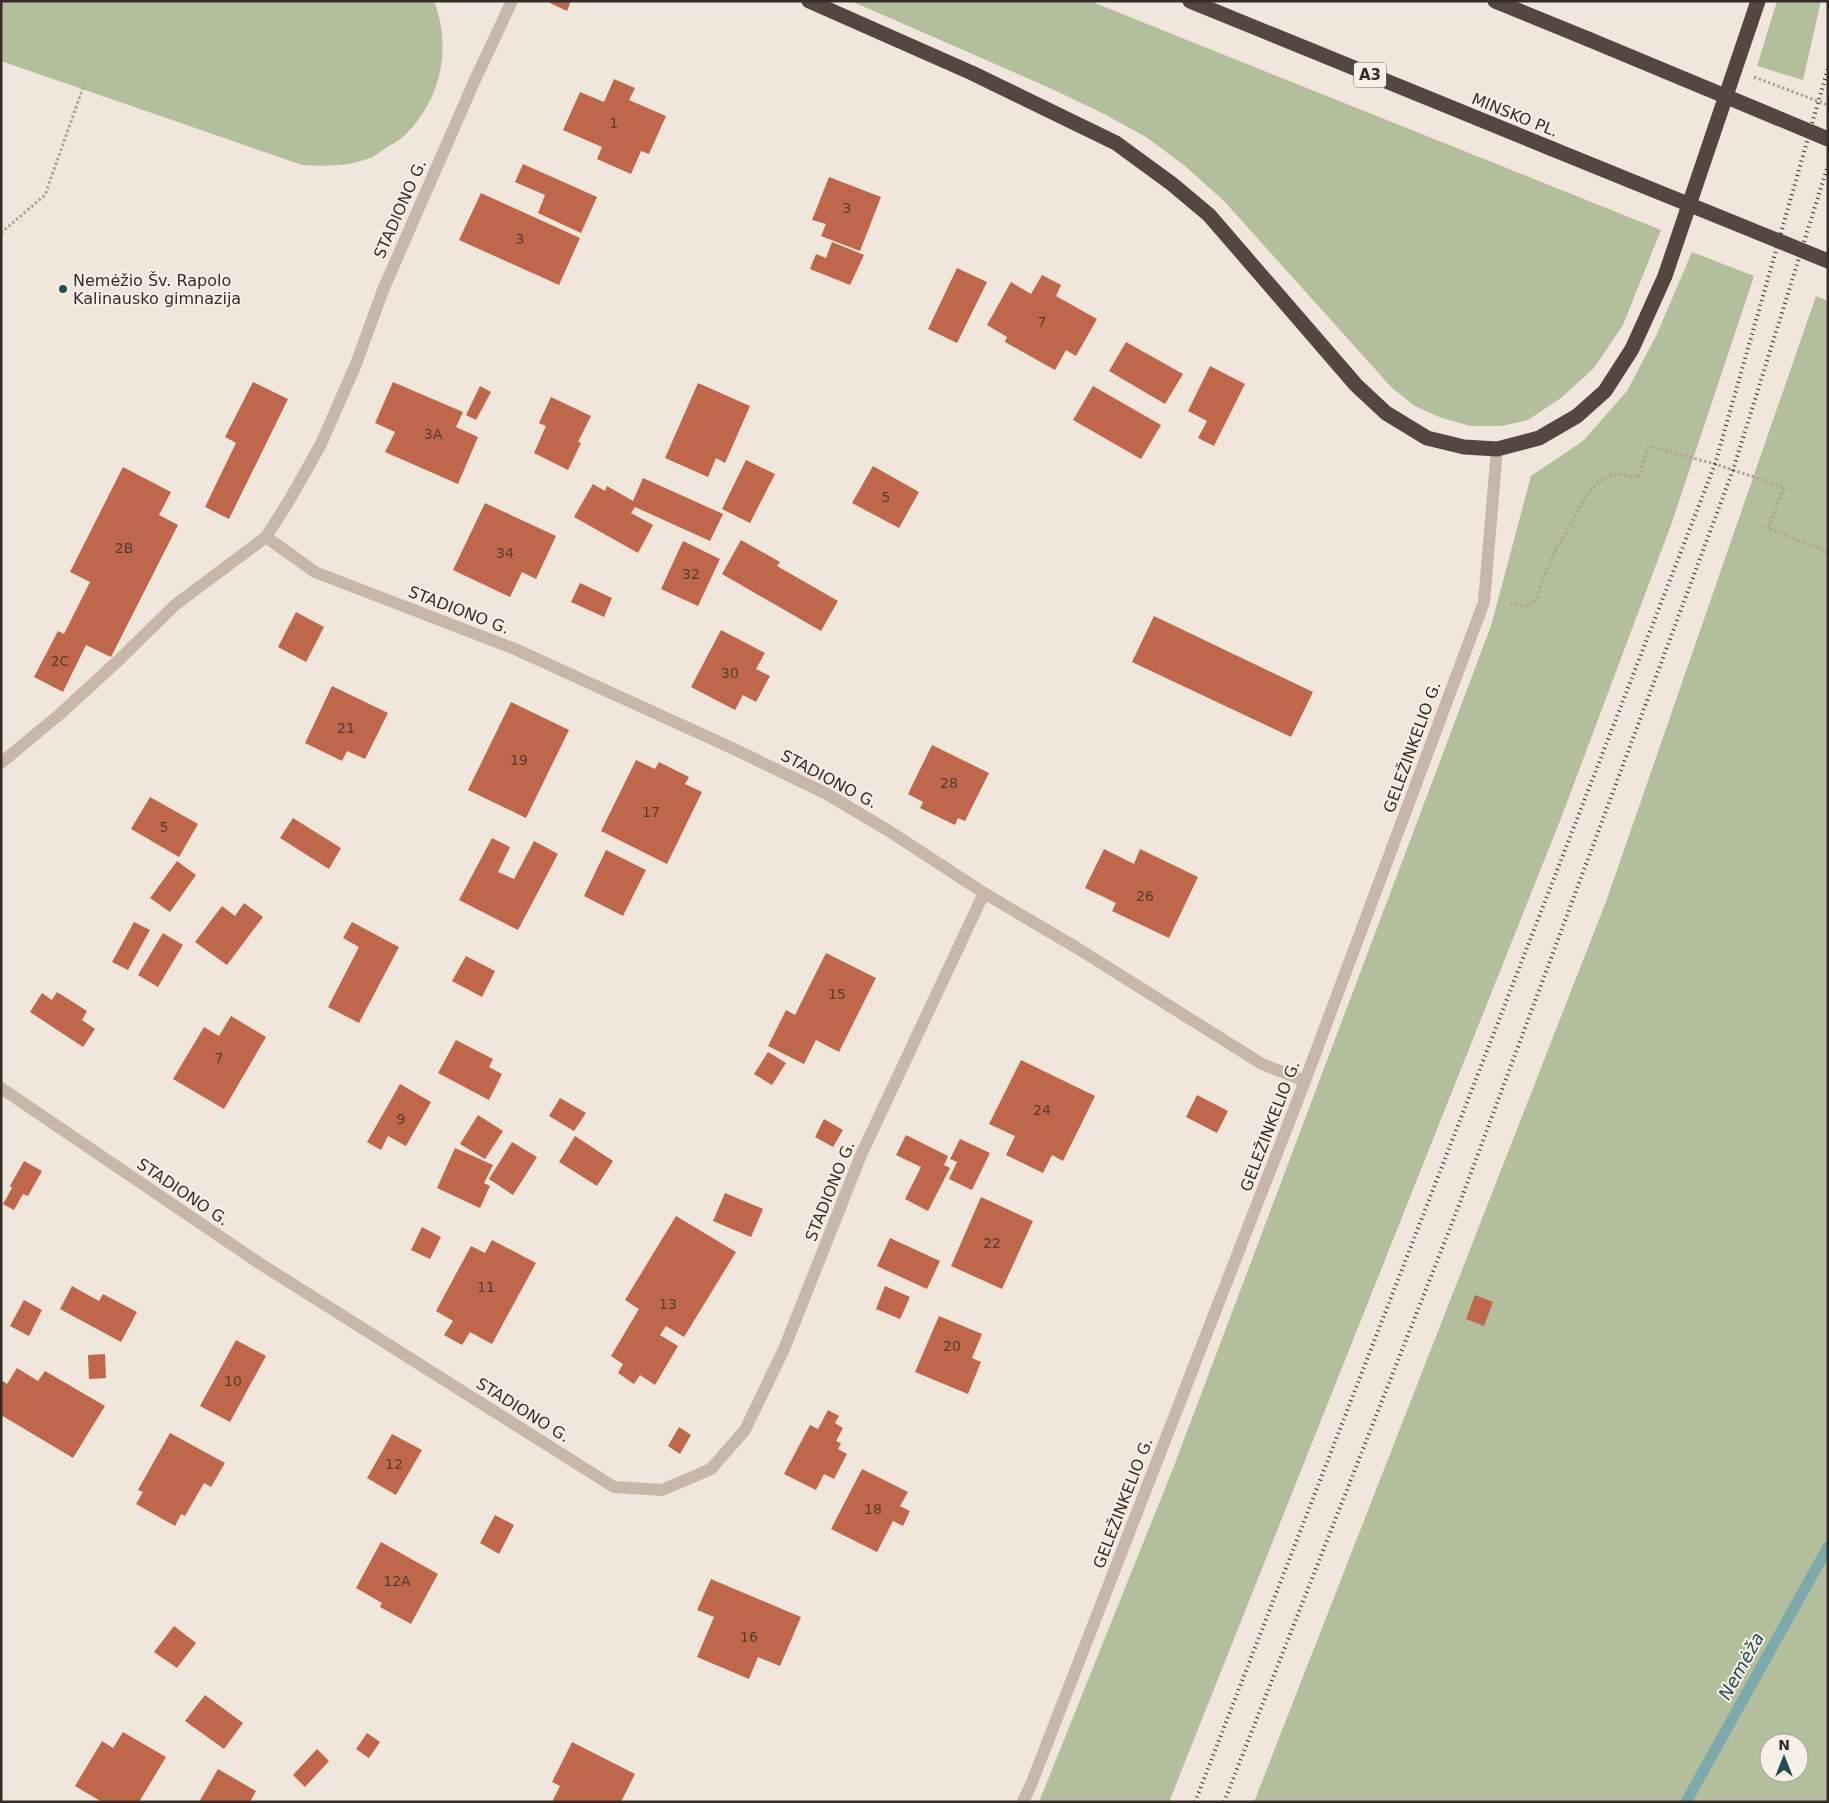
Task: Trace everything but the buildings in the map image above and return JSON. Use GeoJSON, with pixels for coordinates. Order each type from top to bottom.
{"type":"FeatureCollection","features":[{"type":"Feature","properties":{"kind":"highway"},"geometry":{"type":"LineString","coordinates":[[809,1],[972,73],[1116,143],[1172,184],[1209,215],[1356,385],[1386,413],[1427,438],[1464,447],[1497,449],[1539,438],[1577,416],[1605,391],[1632,350],[1665,276],[1758,1]]}},
{"type":"Feature","properties":{"kind":"highway","name":"MINSKO PL."},"geometry":{"type":"LineString","coordinates":[[1190,1],[1828,261]]}},
{"type":"Feature","properties":{"kind":"highway"},"geometry":{"type":"LineString","coordinates":[[1495,1],[1828,138]]}},
{"type":"Feature","properties":{"kind":"street","name":"STADIONO G."},"geometry":{"type":"LineString","coordinates":[[1,762],[60,714],[120,659],[175,604],[266,538],[321,444],[356,364],[383,290],[474,82],[512,1]]}},
{"type":"Feature","properties":{"kind":"street","name":"GELEŽINKELIO G."},"geometry":{"type":"LineString","coordinates":[[1023,1802],[1036,1773],[1305,1081],[1484,602],[1497,449]]}},
{"type":"Feature","properties":{"kind":"street","name":"STADIONO G."},"geometry":{"type":"LineString","coordinates":[[1,1088],[259,1263],[614,1487],[662,1490],[711,1469],[746,1430],[784,1349],[861,1155],[984,893],[889,830],[827,794],[734,749],[515,649],[315,572],[266,538]]}},
{"type":"Feature","properties":{"kind":"street"},"geometry":{"type":"LineString","coordinates":[[984,893],[1078,948],[1262,1064],[1305,1081]]}},
{"type":"Feature","properties":{"kind":"path"},"geometry":{"type":"LineString","coordinates":[[1,233],[45,195],[85,82]]}},
{"type":"Feature","properties":{"kind":"path"},"geometry":{"type":"LineString","coordinates":[[1484,602],[1522,606],[1534,603],[1554,555],[1588,493],[1600,481],[1617,474],[1638,478],[1649,446],[1716,464],[1784,487],[1768,528],[1828,552]]}},
{"type":"Feature","properties":{"kind":"green space"},"geometry":{"type":"Polygon","coordinates":[[[1,1],[434,1],[442,37],[440,72],[435,90],[427,106],[417,121],[398,140],[374,156],[362,161],[336,165],[302,165],[1,61],[1,1]]]}},
{"type":"Feature","properties":{"kind":"green space"},"geometry":{"type":"Polygon","coordinates":[[[851,1],[1090,1],[1661,230],[1623,325],[1594,368],[1561,398],[1528,420],[1501,426],[1470,426],[1439,417],[1415,406],[1392,388],[1224,201],[1185,166],[1146,137],[1052,89],[851,1]]]}},
{"type":"Feature","properties":{"kind":"green space"},"geometry":{"type":"Polygon","coordinates":[[[1777,1],[1821,1],[1803,80],[1757,66],[1777,1]]]}},
{"type":"Feature","properties":{"kind":"green space"},"geometry":{"type":"Polygon","coordinates":[[[1692,252],[1754,276],[1671,525],[1563,813],[1169,1802],[1039,1802],[1174,1466],[1491,626],[1531,476],[1583,441],[1627,391],[1656,336],[1692,252]]]}},
{"type":"Feature","properties":{"kind":"green space"},"geometry":{"type":"Polygon","coordinates":[[[1816,296],[1828,301],[1828,1802],[1254,1802],[1607,899],[1816,296]]]}},
{"type":"Feature","properties":{"kind":"waterway","name":"Nemėža"},"geometry":{"type":"LineString","coordinates":[[1686,1802],[1828,1547]]}},
{"type":"Feature","properties":{"kind":"railway"},"geometry":{"type":"LineString","coordinates":[[1195,1802],[1715,464],[1828,68]]}},
{"type":"Feature","properties":{"kind":"railway"},"geometry":{"type":"LineString","coordinates":[[1224,1802],[1456,1213],[1733,470],[1828,165]]}},
{"type":"Feature","properties":{"kind":"place","name":"Nemėžio Šv. Rapolo Kalinausko gimnazija"},"geometry":{"type":"Point","coordinates":[63,289]}}]}
